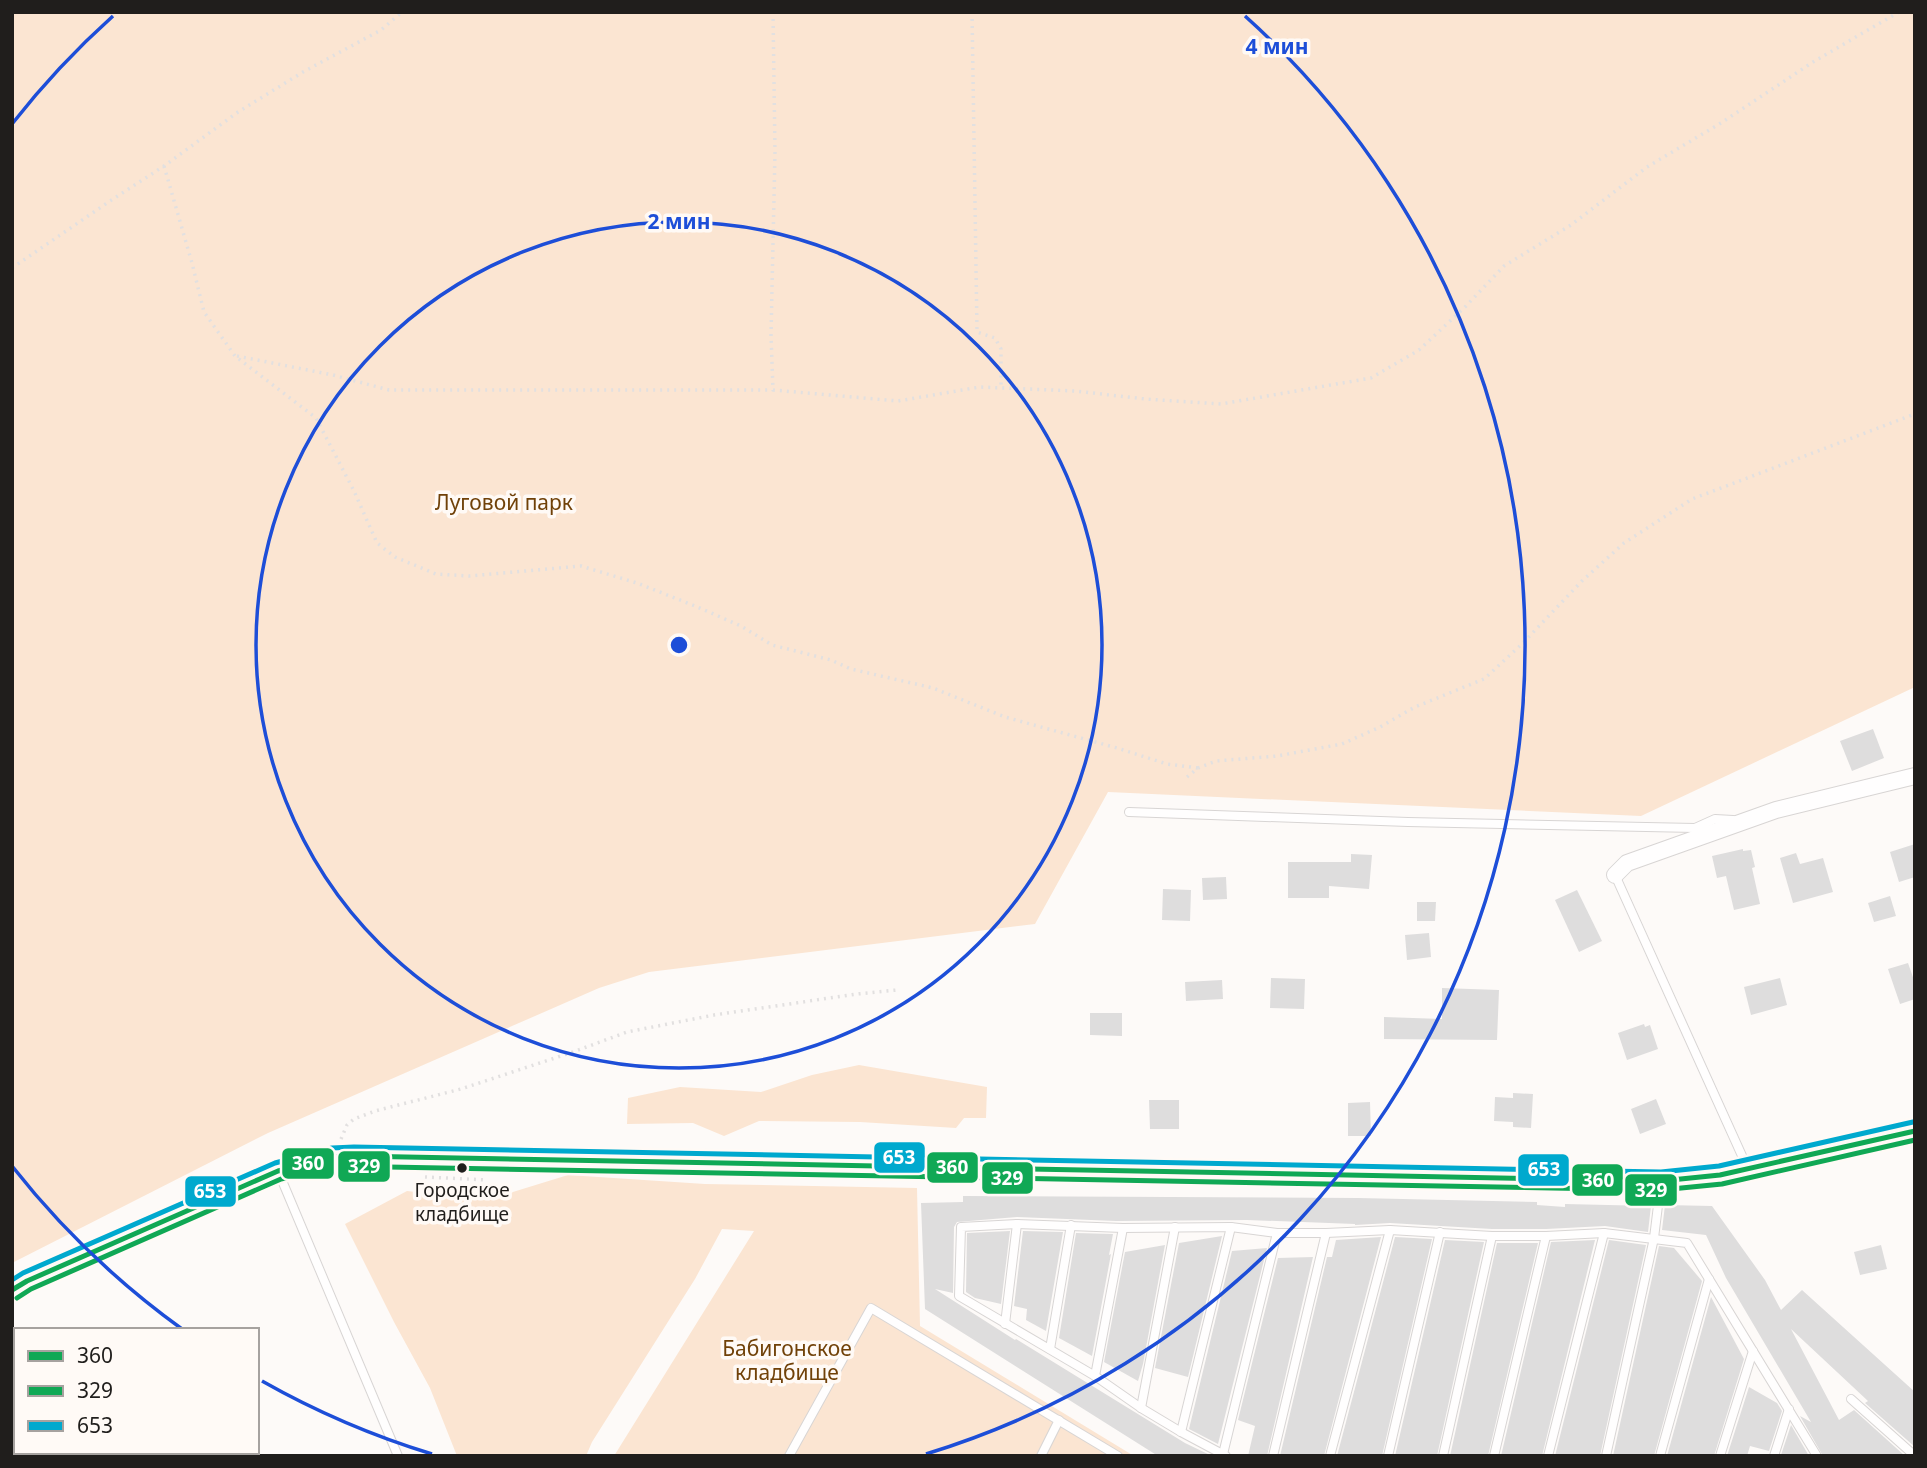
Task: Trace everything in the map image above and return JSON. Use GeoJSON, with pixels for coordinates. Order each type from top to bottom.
{"type":"FeatureCollection","features":[{"type":"Feature","properties":{"kind":"street"},"geometry":{"type":"LineString","coordinates":[[1615,875],[1627,863],[1776,810],[1915,776]]}},
{"type":"Feature","properties":{"kind":"street"},"geometry":{"type":"LineString","coordinates":[[12,1290],[278,1171],[334,1157],[1661,1181],[1720,1175],[1915,1131]]}},
{"type":"Feature","properties":{"kind":"lane"},"geometry":{"type":"LineString","coordinates":[[1129,812],[1408,822],[1695,828],[1716,819],[1747,821]]}},
{"type":"Feature","properties":{"kind":"lane"},"geometry":{"type":"LineString","coordinates":[[1615,875],[1748,1169]]}},
{"type":"Feature","properties":{"kind":"lane"},"geometry":{"type":"LineString","coordinates":[[278,1171],[398,1456]]}},
{"type":"Feature","properties":{"kind":"lane"},"geometry":{"type":"LineString","coordinates":[[1606,1456],[1654,1238],[1661,1181]]}},
{"type":"Feature","properties":{"kind":"lane"},"geometry":{"type":"LineString","coordinates":[[1005,1324],[1017,1224]]}},
{"type":"Feature","properties":{"kind":"lane"},"geometry":{"type":"LineString","coordinates":[[1277,1233],[1225,1455],[1181,1432],[1095,1376],[959,1296],[961,1227],[1017,1224],[1123,1228],[1231,1227],[1277,1233],[1390,1230],[1492,1236],[1604,1233],[1687,1243],[1818,1456]]}},
{"type":"Feature","properties":{"kind":"lane"},"geometry":{"type":"LineString","coordinates":[[1049,1349],[1071,1225]]}},
{"type":"Feature","properties":{"kind":"lane"},"geometry":{"type":"LineString","coordinates":[[1141,1408],[1175,1227]]}},
{"type":"Feature","properties":{"kind":"lane"},"geometry":{"type":"LineString","coordinates":[[1181,1432],[1231,1227]]}},
{"type":"Feature","properties":{"kind":"lane"},"geometry":{"type":"LineString","coordinates":[[1095,1376],[1123,1228]]}},
{"type":"Feature","properties":{"kind":"lane"},"geometry":{"type":"LineString","coordinates":[[1330,1456],[1390,1230]]}},
{"type":"Feature","properties":{"kind":"lane"},"geometry":{"type":"LineString","coordinates":[[1273,1456],[1326,1233]]}},
{"type":"Feature","properties":{"kind":"lane"},"geometry":{"type":"LineString","coordinates":[[1388,1456],[1440,1233]]}},
{"type":"Feature","properties":{"kind":"lane"},"geometry":{"type":"LineString","coordinates":[[1548,1456],[1604,1233]]}},
{"type":"Feature","properties":{"kind":"lane"},"geometry":{"type":"LineString","coordinates":[[1443,1456],[1492,1236]]}},
{"type":"Feature","properties":{"kind":"lane"},"geometry":{"type":"LineString","coordinates":[[1494,1456],[1546,1236]]}},
{"type":"Feature","properties":{"kind":"lane"},"geometry":{"type":"LineString","coordinates":[[1660,1456],[1709,1279]]}},
{"type":"Feature","properties":{"kind":"lane"},"geometry":{"type":"LineString","coordinates":[[789,1456],[871,1308],[1118,1456]]}},
{"type":"Feature","properties":{"kind":"lane"},"geometry":{"type":"LineString","coordinates":[[1720,1456],[1753,1351]]}},
{"type":"Feature","properties":{"kind":"lane"},"geometry":{"type":"LineString","coordinates":[[1850,1399],[1915,1456]]}},
{"type":"Feature","properties":{"kind":"lane"},"geometry":{"type":"LineString","coordinates":[[1774,1456],[1789,1409]]}},
{"type":"Feature","properties":{"kind":"lane"},"geometry":{"type":"LineString","coordinates":[[1041,1456],[1059,1419]]}},
{"type":"Feature","properties":{"kind":"path"},"geometry":{"type":"LineString","coordinates":[[12,268],[164,166],[238,112],[303,72],[381,30],[402,12]]}},
{"type":"Feature","properties":{"kind":"path"},"geometry":{"type":"LineString","coordinates":[[773,12],[773,390]]}},
{"type":"Feature","properties":{"kind":"path"},"geometry":{"type":"LineString","coordinates":[[972,12],[977,332],[995,338],[1001,349],[1000,388]]}},
{"type":"Feature","properties":{"kind":"path"},"geometry":{"type":"LineString","coordinates":[[235,356],[333,375],[389,390],[773,390],[898,401],[980,387],[1075,391],[1221,404],[1371,378],[1419,350],[1504,266],[1572,225],[1647,167],[1813,62],[1899,12]]}},
{"type":"Feature","properties":{"kind":"path"},"geometry":{"type":"LineString","coordinates":[[164,166],[204,312],[235,356],[316,418],[354,491],[377,543],[395,557],[436,574],[470,576],[581,565],[695,606],[741,626],[772,645],[831,660],[851,669],[933,688],[1005,717],[1167,764],[1198,768]]}},
{"type":"Feature","properties":{"kind":"path"},"geometry":{"type":"LineString","coordinates":[[1187,777],[1198,768],[1216,761],[1277,756],[1342,744],[1415,707],[1484,679],[1624,543],[1692,499],[1915,414]]}},
{"type":"Feature","properties":{"kind":"path"},"geometry":{"type":"LineString","coordinates":[[334,1157],[347,1125],[354,1119],[461,1089],[627,1032],[714,1015],[857,993],[898,990]]}},
{"type":"Feature","properties":{"kind":"green space","name":"Луговой парк"},"geometry":{"type":"Polygon","coordinates":[[[12,12],[1915,12],[1915,687],[1641,816],[1108,792],[1035,924],[649,972],[599,988],[268,1133],[12,1263],[12,12]]]}},
{"type":"Feature","properties":{"kind":"green space"},"geometry":{"type":"Polygon","coordinates":[[[859,1065],[987,1087],[986,1118],[964,1118],[956,1128],[860,1122],[759,1121],[724,1136],[693,1123],[627,1124],[628,1098],[680,1087],[761,1092],[812,1075],[859,1065]]]}},
{"type":"Feature","properties":{"kind":"green space","name":"Бабигонское кладбище"},"geometry":{"type":"Polygon","coordinates":[[[568,1175],[705,1184],[917,1188],[920,1326],[1134,1456],[614,1456],[754,1231],[722,1229],[695,1279],[592,1442],[586,1456],[457,1456],[430,1388],[345,1224],[407,1191],[487,1200],[568,1175]]]}},
{"type":"Feature","properties":{"kind":"building"},"geometry":{"type":"Polygon","coordinates":[[[1873,729],[1884,758],[1852,771],[1840,741],[1873,729]]]}},
{"type":"Feature","properties":{"kind":"building"},"geometry":{"type":"Polygon","coordinates":[[[1915,844],[1915,877],[1899,882],[1890,852],[1915,844]]]}},
{"type":"Feature","properties":{"kind":"building"},"geometry":{"type":"Polygon","coordinates":[[[1743,849],[1751,850],[1760,904],[1734,910],[1726,876],[1717,878],[1712,856],[1743,849]]]}},
{"type":"Feature","properties":{"kind":"building"},"geometry":{"type":"Polygon","coordinates":[[[1796,853],[1800,864],[1823,858],[1833,892],[1793,903],[1780,858],[1796,853]]]}},
{"type":"Feature","properties":{"kind":"building"},"geometry":{"type":"Polygon","coordinates":[[[1351,854],[1372,855],[1369,889],[1329,886],[1329,898],[1288,898],[1288,862],[1351,862],[1351,854]]]}},
{"type":"Feature","properties":{"kind":"building"},"geometry":{"type":"Polygon","coordinates":[[[1226,877],[1227,899],[1203,900],[1202,878],[1226,877]]]}},
{"type":"Feature","properties":{"kind":"building"},"geometry":{"type":"Polygon","coordinates":[[[1163,889],[1191,890],[1190,921],[1162,920],[1163,889]]]}},
{"type":"Feature","properties":{"kind":"building"},"geometry":{"type":"Polygon","coordinates":[[[1577,890],[1602,941],[1579,952],[1555,900],[1577,890]]]}},
{"type":"Feature","properties":{"kind":"building"},"geometry":{"type":"Polygon","coordinates":[[[1890,896],[1896,916],[1874,922],[1868,903],[1890,896]]]}},
{"type":"Feature","properties":{"kind":"building"},"geometry":{"type":"Polygon","coordinates":[[[1417,902],[1436,902],[1435,921],[1417,921],[1417,902]]]}},
{"type":"Feature","properties":{"kind":"building"},"geometry":{"type":"Polygon","coordinates":[[[1429,933],[1431,957],[1407,960],[1405,935],[1429,933]]]}},
{"type":"Feature","properties":{"kind":"building"},"geometry":{"type":"Polygon","coordinates":[[[1908,963],[1915,983],[1915,999],[1900,1004],[1888,969],[1908,963]]]}},
{"type":"Feature","properties":{"kind":"building"},"geometry":{"type":"Polygon","coordinates":[[[1271,978],[1305,979],[1304,1009],[1270,1008],[1271,978]]]}},
{"type":"Feature","properties":{"kind":"building"},"geometry":{"type":"Polygon","coordinates":[[[1780,978],[1787,1005],[1751,1015],[1744,987],[1780,978]]]}},
{"type":"Feature","properties":{"kind":"building"},"geometry":{"type":"Polygon","coordinates":[[[1222,980],[1223,999],[1186,1001],[1185,982],[1222,980]]]}},
{"type":"Feature","properties":{"kind":"building"},"geometry":{"type":"Polygon","coordinates":[[[1442,988],[1499,990],[1497,1040],[1384,1039],[1384,1017],[1442,1019],[1442,988]]]}},
{"type":"Feature","properties":{"kind":"building"},"geometry":{"type":"Polygon","coordinates":[[[1090,1013],[1122,1013],[1122,1036],[1090,1035],[1090,1013]]]}},
{"type":"Feature","properties":{"kind":"building"},"geometry":{"type":"Polygon","coordinates":[[[1644,1024],[1645,1027],[1650,1025],[1658,1049],[1627,1060],[1618,1033],[1644,1024]]]}},
{"type":"Feature","properties":{"kind":"building"},"geometry":{"type":"Polygon","coordinates":[[[1513,1093],[1533,1094],[1531,1128],[1513,1127],[1513,1122],[1494,1121],[1495,1097],[1513,1098],[1513,1093]]]}},
{"type":"Feature","properties":{"kind":"building"},"geometry":{"type":"Polygon","coordinates":[[[1656,1099],[1666,1124],[1640,1134],[1631,1109],[1656,1099]]]}},
{"type":"Feature","properties":{"kind":"building"},"geometry":{"type":"Polygon","coordinates":[[[1149,1100],[1179,1100],[1179,1129],[1150,1129],[1149,1100]]]}},
{"type":"Feature","properties":{"kind":"building"},"geometry":{"type":"Polygon","coordinates":[[[1370,1102],[1371,1136],[1348,1136],[1348,1103],[1370,1102]]]}},
{"type":"Feature","properties":{"kind":"building"},"geometry":{"type":"Polygon","coordinates":[[[963,1196],[1358,1198],[1537,1202],[1537,1205],[1565,1207],[1565,1204],[1651,1206],[1648,1232],[1605,1226],[1492,1229],[1390,1223],[1355,1225],[1247,1220],[1116,1221],[1017,1217],[957,1222],[954,1227],[953,1293],[935,1289],[1185,1443],[1212,1456],[1158,1456],[925,1309],[921,1203],[963,1202],[963,1196]]]}},
{"type":"Feature","properties":{"kind":"building"},"geometry":{"type":"Polygon","coordinates":[[[1665,1205],[1712,1206],[1765,1280],[1781,1310],[1802,1290],[1915,1392],[1915,1447],[1865,1403],[1868,1401],[1791,1329],[1839,1420],[1854,1410],[1905,1456],[1823,1456],[1800,1416],[1811,1422],[1726,1278],[1706,1235],[1662,1230],[1665,1205]]]}},
{"type":"Feature","properties":{"kind":"building"},"geometry":{"type":"Polygon","coordinates":[[[1010,1231],[1001,1304],[975,1298],[966,1292],[967,1233],[1010,1231]]]}},
{"type":"Feature","properties":{"kind":"building"},"geometry":{"type":"Polygon","coordinates":[[[1023,1231],[1063,1232],[1046,1331],[1026,1320],[1027,1309],[1014,1306],[1023,1231]]]}},
{"type":"Feature","properties":{"kind":"building"},"geometry":{"type":"Polygon","coordinates":[[[1076,1233],[1113,1234],[1092,1356],[1059,1338],[1076,1233]]]}},
{"type":"Feature","properties":{"kind":"building"},"geometry":{"type":"Polygon","coordinates":[[[1222,1236],[1188,1377],[1155,1368],[1179,1243],[1222,1236]]]}},
{"type":"Feature","properties":{"kind":"building"},"geometry":{"type":"Polygon","coordinates":[[[1381,1237],[1324,1456],[1280,1456],[1327,1257],[1332,1257],[1336,1240],[1381,1237]]]}},
{"type":"Feature","properties":{"kind":"building"},"geometry":{"type":"Polygon","coordinates":[[[1395,1237],[1432,1239],[1382,1456],[1337,1456],[1395,1237]]]}},
{"type":"Feature","properties":{"kind":"building"},"geometry":{"type":"Polygon","coordinates":[[[1445,1240],[1484,1242],[1437,1456],[1395,1456],[1445,1240]]]}},
{"type":"Feature","properties":{"kind":"building"},"geometry":{"type":"Polygon","coordinates":[[[1595,1240],[1542,1456],[1501,1456],[1551,1242],[1595,1240]]]}},
{"type":"Feature","properties":{"kind":"building"},"geometry":{"type":"Polygon","coordinates":[[[1609,1240],[1646,1245],[1600,1456],[1555,1456],[1609,1240]]]}},
{"type":"Feature","properties":{"kind":"building"},"geometry":{"type":"Polygon","coordinates":[[[1497,1243],[1538,1243],[1488,1456],[1450,1456],[1497,1243]]]}},
{"type":"Feature","properties":{"kind":"building"},"geometry":{"type":"Polygon","coordinates":[[[1165,1245],[1138,1381],[1104,1362],[1125,1252],[1165,1245]]]}},
{"type":"Feature","properties":{"kind":"building"},"geometry":{"type":"Polygon","coordinates":[[[1881,1245],[1887,1269],[1860,1275],[1854,1252],[1881,1245]]]}},
{"type":"Feature","properties":{"kind":"building"},"geometry":{"type":"Polygon","coordinates":[[[1659,1246],[1674,1248],[1702,1281],[1654,1456],[1613,1456],[1659,1246]]]}},
{"type":"Feature","properties":{"kind":"building"},"geometry":{"type":"Polygon","coordinates":[[[1267,1248],[1218,1444],[1189,1429],[1232,1251],[1267,1248]]]}},
{"type":"Feature","properties":{"kind":"building"},"geometry":{"type":"Polygon","coordinates":[[[1313,1257],[1267,1456],[1248,1456],[1255,1426],[1238,1420],[1278,1258],[1313,1257]]]}},
{"type":"Feature","properties":{"kind":"building"},"geometry":{"type":"Polygon","coordinates":[[[1711,1297],[1744,1359],[1714,1456],[1667,1456],[1711,1297]]]}},
{"type":"Feature","properties":{"kind":"building"},"geometry":{"type":"Polygon","coordinates":[[[1749,1387],[1777,1403],[1782,1411],[1769,1451],[1750,1446],[1747,1456],[1727,1456],[1749,1387]]]}},
{"type":"Feature","properties":{"kind":"building"},"geometry":{"type":"Polygon","coordinates":[[[1791,1425],[1809,1456],[1781,1455],[1791,1425]]]}},
{"type":"Feature","properties":{"kind":"waterway"},"geometry":{"type":"LineString","coordinates":[[84,1454],[89,1456]]}},
{"type":"Feature","properties":{"kind":"transit line","name":"653"},"geometry":{"type":"LineString","coordinates":[[12,1280],[275,1163],[332,1148],[1661,1172],[1719,1166],[1913,1122]]}},
{"type":"Feature","properties":{"kind":"transit line","name":"360"},"geometry":{"type":"LineString","coordinates":[[12,1290],[278,1171],[333,1157],[1661,1181],[1720,1175],[1915,1131]]}},
{"type":"Feature","properties":{"kind":"transit line","name":"329"},"geometry":{"type":"LineString","coordinates":[[17,1298],[31,1289],[281,1179],[334,1166],[1661,1190],[1722,1184],[1915,1140]]}},
{"type":"Feature","properties":{"kind":"place","name":"Городское кладбище"},"geometry":{"type":"Point","coordinates":[462,1168]}}]}
